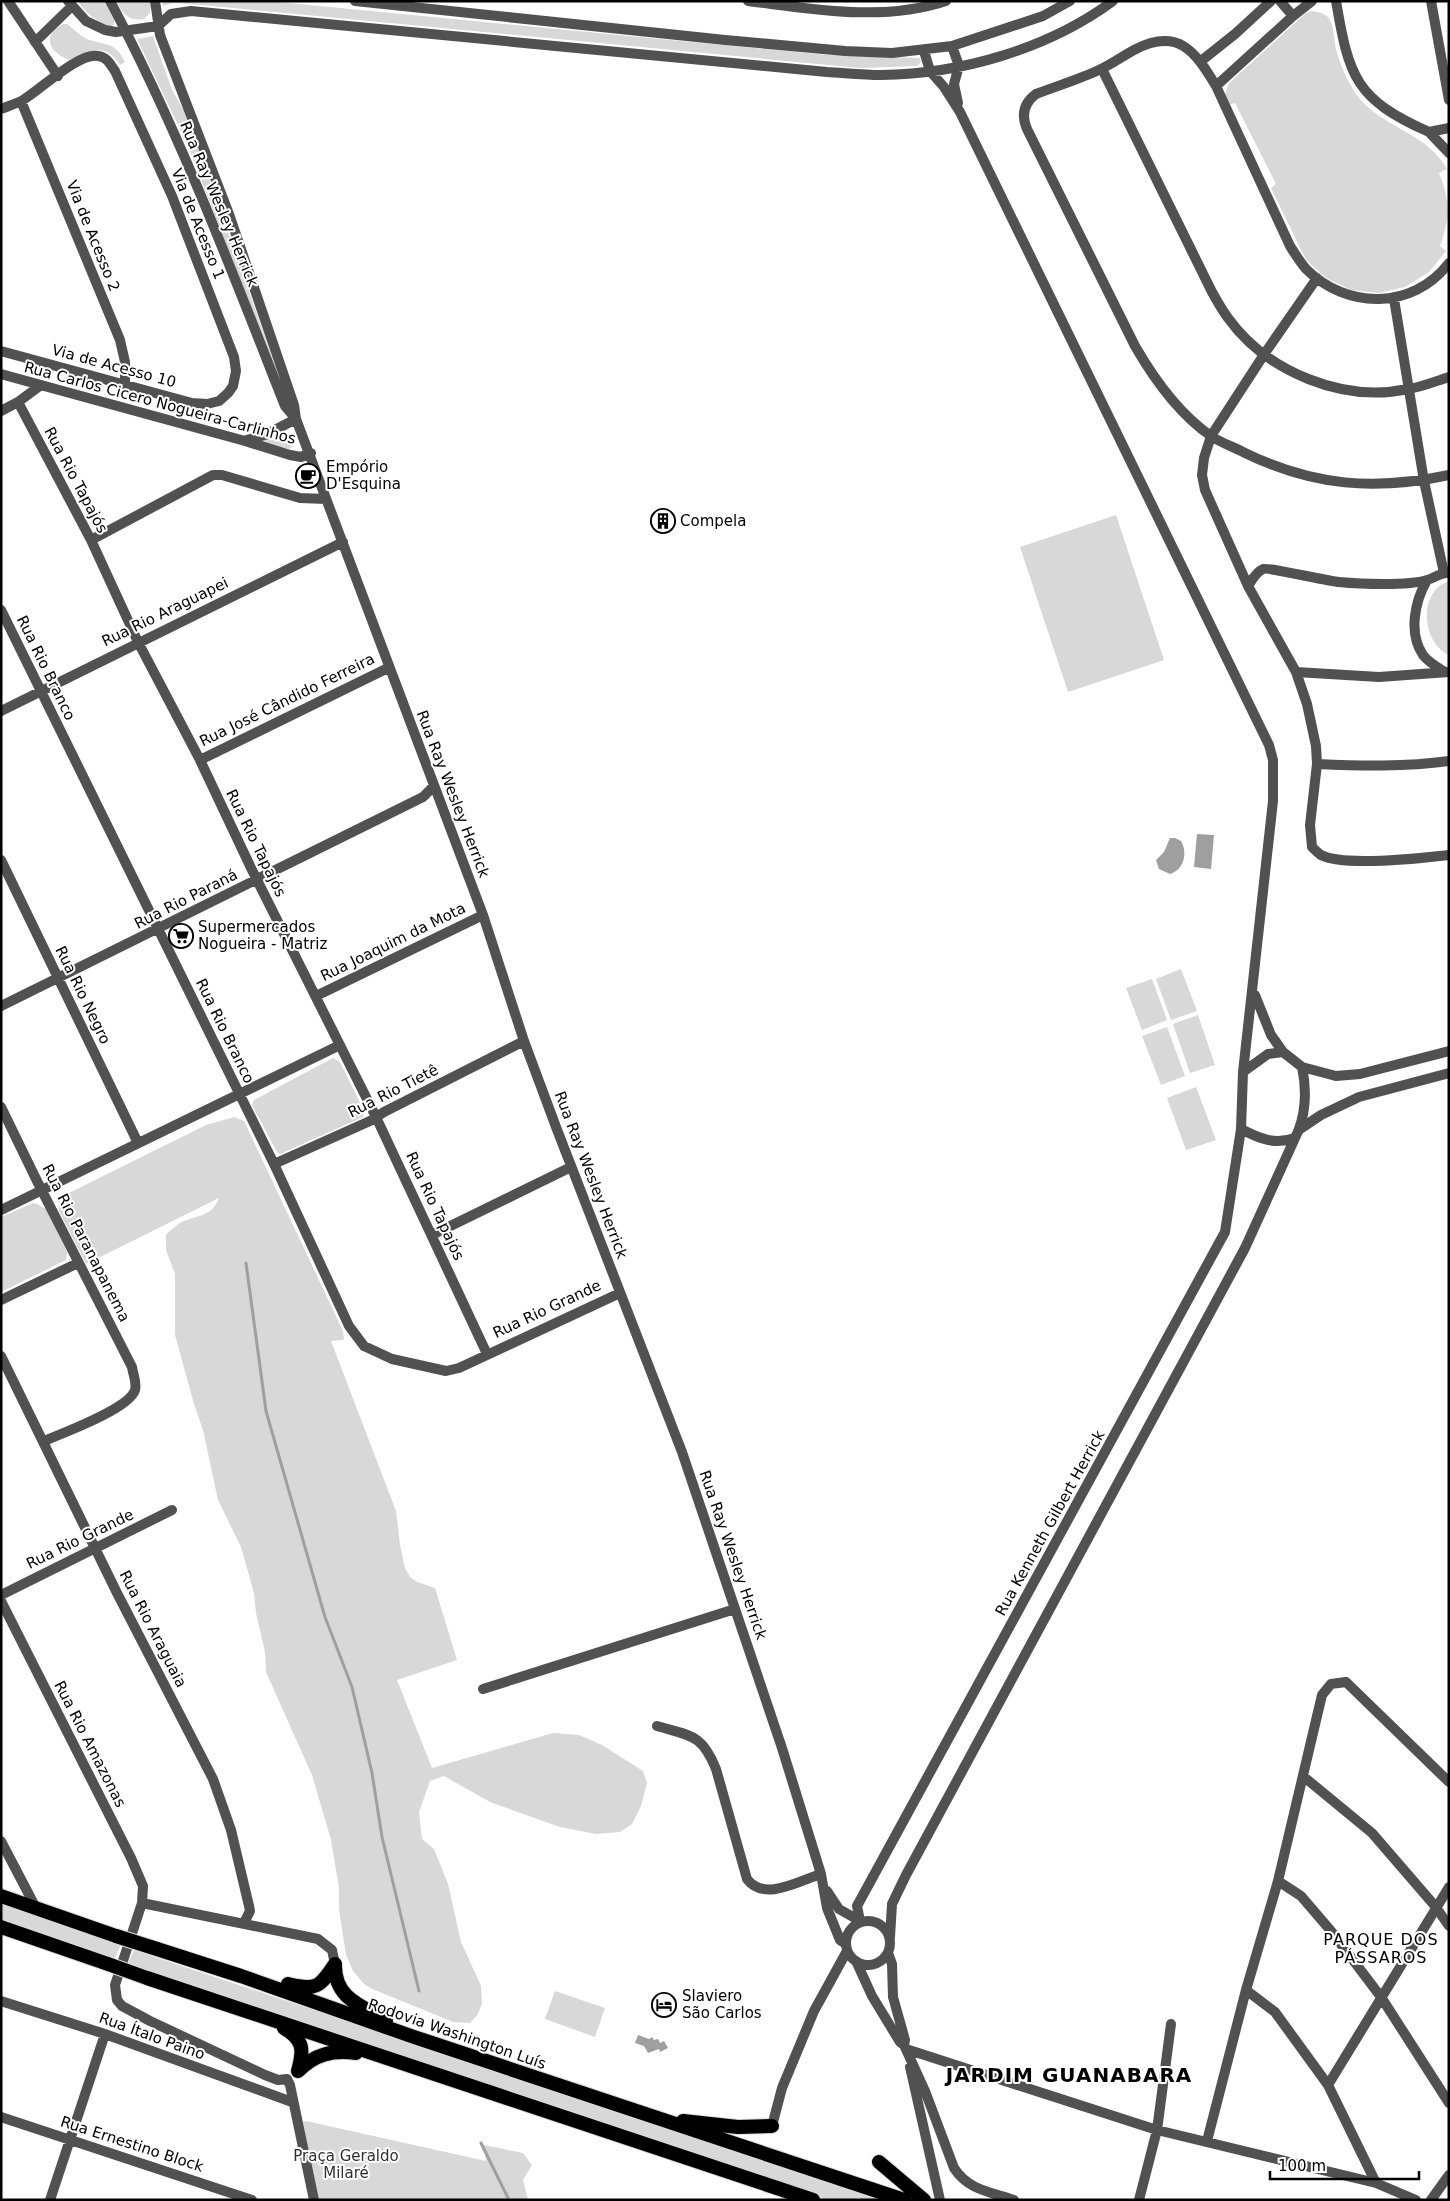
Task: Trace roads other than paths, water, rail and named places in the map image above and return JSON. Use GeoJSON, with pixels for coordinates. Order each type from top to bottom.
{"type":"FeatureCollection","features":[{"type":"Feature","properties":{"kind":"highway","name":"Rodovia Washington Luís"},"geometry":{"type":"LineString","coordinates":[[1,1896],[116,1936],[242,1976],[414,2037],[904,2200]]}},
{"type":"Feature","properties":{"kind":"highway"},"geometry":{"type":"LineString","coordinates":[[1,1928],[232,2007],[813,2200]]}},
{"type":"Feature","properties":{"kind":"highway"},"geometry":{"type":"LineString","coordinates":[[242,1976],[272,1979],[309,1988],[318,1986],[335,1964]]}},
{"type":"Feature","properties":{"kind":"highway"},"geometry":{"type":"LineString","coordinates":[[335,1964],[335,1974],[347,1997],[353,2003],[414,2037]]}},
{"type":"Feature","properties":{"kind":"highway"},"geometry":{"type":"LineString","coordinates":[[232,2007],[284,2028],[296,2036],[302,2050],[292,2075]]}},
{"type":"Feature","properties":{"kind":"highway"},"geometry":{"type":"LineString","coordinates":[[292,2075],[314,2057],[340,2051],[363,2054],[414,2067]]}},
{"type":"Feature","properties":{"kind":"highway"},"geometry":{"type":"LineString","coordinates":[[633,2110],[674,2120],[738,2127],[772,2126]]}},
{"type":"Feature","properties":{"kind":"highway"},"geometry":{"type":"LineString","coordinates":[[879,2162],[924,2200]]}},
{"type":"Feature","properties":{"kind":"street","name":"Rua Ray Wesley Herrick"},"geometry":{"type":"LineString","coordinates":[[110,1],[211,220],[285,406],[296,419]]}},
{"type":"Feature","properties":{"kind":"street","name":"Rua Ray Wesley Herrick"},"geometry":{"type":"LineString","coordinates":[[154,1],[158,26],[229,214],[294,405],[296,419],[482,915],[524,1041],[571,1167],[682,1452],[782,1748],[822,1879],[827,1908],[840,1940],[847,1947]]}},
{"type":"Feature","properties":{"kind":"street"},"geometry":{"type":"LineString","coordinates":[[355,1],[845,51],[892,53],[924,51],[952,46],[1043,16],[1070,1]]}},
{"type":"Feature","properties":{"kind":"street"},"geometry":{"type":"LineString","coordinates":[[748,1],[894,11],[946,1]]}},
{"type":"Feature","properties":{"kind":"street"},"geometry":{"type":"LineString","coordinates":[[35,42],[69,4],[78,15],[96,26],[116,32],[158,26],[171,14],[191,11],[827,72],[881,75],[930,71],[959,66],[1044,41],[1093,16],[1113,1]]}},
{"type":"Feature","properties":{"kind":"street"},"geometry":{"type":"LineString","coordinates":[[1201,62],[1271,1]]}},
{"type":"Feature","properties":{"kind":"street"},"geometry":{"type":"LineString","coordinates":[[1280,1],[1293,16]]}},
{"type":"Feature","properties":{"kind":"street"},"geometry":{"type":"LineString","coordinates":[[1336,1],[1344,50],[1362,88],[1376,104],[1391,114],[1429,132],[1449,153]]}},
{"type":"Feature","properties":{"kind":"street"},"geometry":{"type":"LineString","coordinates":[[1431,1],[1449,100]]}},
{"type":"Feature","properties":{"kind":"street"},"geometry":{"type":"LineString","coordinates":[[1216,86],[1309,2]]}},
{"type":"Feature","properties":{"kind":"street"},"geometry":{"type":"LineString","coordinates":[[1,109],[21,101],[58,76],[35,42],[13,3]]}},
{"type":"Feature","properties":{"kind":"street"},"geometry":{"type":"LineString","coordinates":[[1449,263],[1441,274],[1428,284],[1394,299],[1359,298],[1335,289],[1317,278],[1305,268],[1290,246],[1216,86],[1201,62],[1190,49],[1178,43],[1148,43],[1102,69],[1036,94],[1030,99],[1025,108],[1025,124],[1134,346],[1149,370],[1171,398],[1211,436],[1273,466],[1316,479],[1361,485],[1399,484],[1449,475]]}},
{"type":"Feature","properties":{"kind":"street"},"geometry":{"type":"LineString","coordinates":[[952,46],[959,66],[954,84],[960,112]]}},
{"type":"Feature","properties":{"kind":"street"},"geometry":{"type":"LineString","coordinates":[[924,51],[930,71],[944,87],[960,112],[1268,746],[1273,760],[1273,802],[1254,992],[1243,1072],[1241,1129],[1259,1139],[1271,1142],[1284,1142],[1298,1134],[1321,1115],[1359,1097],[1449,1073]]}},
{"type":"Feature","properties":{"kind":"street","name":"Via de Acesso 1"},"geometry":{"type":"LineString","coordinates":[[58,76],[89,56],[98,56],[107,60],[115,71],[172,196],[234,357],[236,371],[233,386],[219,401]]}},
{"type":"Feature","properties":{"kind":"street"},"geometry":{"type":"LineString","coordinates":[[1102,69],[1212,292],[1228,319],[1244,337],[1286,369],[1310,380],[1335,388],[1361,391],[1408,390],[1449,377]]}},
{"type":"Feature","properties":{"kind":"street","name":"Via de Acesso 2"},"geometry":{"type":"LineString","coordinates":[[21,101],[120,340],[125,362],[125,384]]}},
{"type":"Feature","properties":{"kind":"street"},"geometry":{"type":"LineString","coordinates":[[1429,132],[1449,128]]}},
{"type":"Feature","properties":{"kind":"street"},"geometry":{"type":"LineString","coordinates":[[1317,278],[1264,354],[1211,436],[1204,458],[1202,475],[1205,490],[1248,586],[1296,672],[1312,726],[1317,764],[1310,837],[1312,847],[1330,858],[1356,860],[1408,859],[1449,855]]}},
{"type":"Feature","properties":{"kind":"street"},"geometry":{"type":"LineString","coordinates":[[1248,586],[1258,573],[1263,569],[1270,568],[1309,578],[1340,582],[1390,584],[1427,580],[1446,573],[1424,481],[1394,299]]}},
{"type":"Feature","properties":{"kind":"street","name":"Via de Acesso 10"},"geometry":{"type":"LineString","coordinates":[[1,351],[192,403],[207,404],[219,401]]}},
{"type":"Feature","properties":{"kind":"street","name":"Rua Carlos Cicero Nogueira-Carlinhos"},"geometry":{"type":"LineString","coordinates":[[1,374],[245,441],[290,456],[301,457],[310,454]]}},
{"type":"Feature","properties":{"kind":"street"},"geometry":{"type":"LineString","coordinates":[[1,411],[18,402],[41,385]]}},
{"type":"Feature","properties":{"kind":"street","name":"Rua Rio Tapajós"},"geometry":{"type":"LineString","coordinates":[[18,402],[91,540],[138,642],[200,760],[257,880],[376,1117],[487,1354]]}},
{"type":"Feature","properties":{"kind":"street"},"geometry":{"type":"LineString","coordinates":[[245,441],[265,435],[296,419]]}},
{"type":"Feature","properties":{"kind":"street"},"geometry":{"type":"LineString","coordinates":[[91,540],[213,476],[227,476],[300,498],[326,499]]}},
{"type":"Feature","properties":{"kind":"street","name":"Rua Rio Araguapei"},"geometry":{"type":"LineString","coordinates":[[1,711],[343,542]]}},
{"type":"Feature","properties":{"kind":"street"},"geometry":{"type":"LineString","coordinates":[[1427,580],[1421,591],[1416,608],[1415,635],[1423,654],[1447,672]]}},
{"type":"Feature","properties":{"kind":"street","name":"Rua Rio Branco"},"geometry":{"type":"LineString","coordinates":[[1,610],[240,1094],[349,1326],[364,1346],[392,1359],[446,1371],[459,1368],[487,1354]]}},
{"type":"Feature","properties":{"kind":"street","name":"Rua José Cândido Ferreira"},"geometry":{"type":"LineString","coordinates":[[200,760],[388,668]]}},
{"type":"Feature","properties":{"kind":"street"},"geometry":{"type":"LineString","coordinates":[[1296,672],[1379,677],[1447,672]]}},
{"type":"Feature","properties":{"kind":"street"},"geometry":{"type":"LineString","coordinates":[[1317,764],[1371,767],[1420,765],[1449,761]]}},
{"type":"Feature","properties":{"kind":"street","name":"Rua Rio Paraná"},"geometry":{"type":"LineString","coordinates":[[1,1006],[158,930],[423,797],[434,786]]}},
{"type":"Feature","properties":{"kind":"street","name":"Rua Rio Negro"},"geometry":{"type":"LineString","coordinates":[[1,860],[138,1142]]}},
{"type":"Feature","properties":{"kind":"street","name":"Rua Joaquim da Mota"},"geometry":{"type":"LineString","coordinates":[[316,996],[482,915]]}},
{"type":"Feature","properties":{"kind":"street"},"geometry":{"type":"LineString","coordinates":[[1254,992],[1271,1035],[1283,1052],[1302,1067],[1336,1076],[1360,1074],[1449,1051]]}},
{"type":"Feature","properties":{"kind":"street","name":"Rua Rio Tietê"},"geometry":{"type":"LineString","coordinates":[[274,1164],[376,1117],[524,1041]]}},
{"type":"Feature","properties":{"kind":"street"},"geometry":{"type":"LineString","coordinates":[[1,1210],[340,1045]]}},
{"type":"Feature","properties":{"kind":"street"},"geometry":{"type":"LineString","coordinates":[[1243,1072],[1268,1054],[1283,1052]]}},
{"type":"Feature","properties":{"kind":"street"},"geometry":{"type":"LineString","coordinates":[[856,1962],[871,1965],[884,1959],[888,1953],[892,1904],[906,1875],[1237,1265],[1298,1134],[1306,1084],[1302,1067]]}},
{"type":"Feature","properties":{"kind":"street","name":"Rua Rio Paranapanema"},"geometry":{"type":"LineString","coordinates":[[1,1106],[132,1367],[135,1389],[127,1401],[106,1414],[44,1441]]}},
{"type":"Feature","properties":{"kind":"street","name":"Rua Kenneth Gilbert Herrick"},"geometry":{"type":"LineString","coordinates":[[860,1921],[857,1906],[1225,1232],[1241,1129]]}},
{"type":"Feature","properties":{"kind":"street"},"geometry":{"type":"LineString","coordinates":[[432,1235],[571,1167]]}},
{"type":"Feature","properties":{"kind":"street"},"geometry":{"type":"LineString","coordinates":[[1,1300],[78,1262]]}},
{"type":"Feature","properties":{"kind":"street","name":"Rua Rio Grande"},"geometry":{"type":"LineString","coordinates":[[487,1354],[620,1293]]}},
{"type":"Feature","properties":{"kind":"street","name":"Rua Rio Araguaia"},"geometry":{"type":"LineString","coordinates":[[1,1356],[224,1804],[250,1910],[244,1923]]}},
{"type":"Feature","properties":{"kind":"street","name":"Rua Rio Grande"},"geometry":{"type":"LineString","coordinates":[[1,1595],[172,1510]]}},
{"type":"Feature","properties":{"kind":"street","name":"Rua Rio Amazonas"},"geometry":{"type":"LineString","coordinates":[[1,1601],[131,1858],[143,1886],[142,1903]]}},
{"type":"Feature","properties":{"kind":"street"},"geometry":{"type":"LineString","coordinates":[[483,1689],[735,1609]]}},
{"type":"Feature","properties":{"kind":"street"},"geometry":{"type":"LineString","coordinates":[[1207,2141],[1246,1990],[1278,1881],[1322,1695],[1331,1684],[1346,1682],[1449,1782]]}},
{"type":"Feature","properties":{"kind":"street"},"geometry":{"type":"LineString","coordinates":[[657,1726],[690,1736],[702,1742],[709,1752],[716,1769],[747,1879],[752,1886],[761,1890],[772,1890],[822,1879],[839,1909],[860,1921],[874,1921],[881,1925],[890,1938]]}},
{"type":"Feature","properties":{"kind":"street"},"geometry":{"type":"LineString","coordinates":[[1304,1777],[1372,1833],[1435,1906],[1449,1926]]}},
{"type":"Feature","properties":{"kind":"street"},"geometry":{"type":"LineString","coordinates":[[1,1842],[36,1908]]}},
{"type":"Feature","properties":{"kind":"street"},"geometry":{"type":"LineString","coordinates":[[1278,1881],[1301,1896],[1332,1931],[1381,1997],[1449,2103]]}},
{"type":"Feature","properties":{"kind":"street"},"geometry":{"type":"LineString","coordinates":[[1328,2085],[1435,1906],[1449,1887]]}},
{"type":"Feature","properties":{"kind":"street"},"geometry":{"type":"LineString","coordinates":[[292,2075],[278,2080],[265,2075],[122,2006],[115,1993],[115,1985],[142,1903],[318,1939],[332,1950],[335,1964]]}},
{"type":"Feature","properties":{"kind":"street"},"geometry":{"type":"LineString","coordinates":[[772,2126],[782,2088],[814,2011],[847,1947],[847,1935],[860,1921]]}},
{"type":"Feature","properties":{"kind":"street"},"geometry":{"type":"LineString","coordinates":[[847,1947],[872,1996],[905,2047],[926,2091],[950,2159],[962,2179],[971,2185],[1014,2200]]}},
{"type":"Feature","properties":{"kind":"street"},"geometry":{"type":"LineString","coordinates":[[888,1953],[892,1964],[893,1997],[905,2040],[940,2200]]}},
{"type":"Feature","properties":{"kind":"street"},"geometry":{"type":"LineString","coordinates":[[1246,1990],[1275,2012],[1328,2085],[1376,2183]]}},
{"type":"Feature","properties":{"kind":"street","name":"Rua Ítalo Paino"},"geometry":{"type":"LineString","coordinates":[[1,2001],[105,2034],[292,2102]]}},
{"type":"Feature","properties":{"kind":"street"},"geometry":{"type":"LineString","coordinates":[[1139,2200],[1157,2130],[1171,2024]]}},
{"type":"Feature","properties":{"kind":"street"},"geometry":{"type":"LineString","coordinates":[[50,2200],[105,2034]]}},
{"type":"Feature","properties":{"kind":"street"},"geometry":{"type":"LineString","coordinates":[[905,2047],[1157,2130],[1376,2183],[1416,2200]]}},
{"type":"Feature","properties":{"kind":"street"},"geometry":{"type":"LineString","coordinates":[[292,2075],[290,2085],[292,2102],[314,2200]]}},
{"type":"Feature","properties":{"kind":"street","name":"Rua Ernestino Block"},"geometry":{"type":"LineString","coordinates":[[1,2117],[252,2200]]}},
{"type":"Feature","properties":{"kind":"street"},"geometry":{"type":"LineString","coordinates":[[1431,2200],[1449,2175]]}},
{"type":"Feature","properties":{"kind":"waterway"},"geometry":{"type":"LineString","coordinates":[[246,1263],[266,1411],[325,1617],[352,1687],[372,1773],[382,1837],[419,1991]]}},
{"type":"Feature","properties":{"kind":"waterway"},"geometry":{"type":"LineString","coordinates":[[481,2143],[509,2200]]}},
{"type":"Feature","properties":{"kind":"place","name":"Empório D'Esquina"},"geometry":{"type":"Point","coordinates":[308,476]}},
{"type":"Feature","properties":{"kind":"place","name":"Compela"},"geometry":{"type":"Point","coordinates":[663,521]}},
{"type":"Feature","properties":{"kind":"place","name":"Supermercados Nogueira - Matriz"},"geometry":{"type":"Point","coordinates":[181,936]}},
{"type":"Feature","properties":{"kind":"place","name":"Slaviero São Carlos"},"geometry":{"type":"Point","coordinates":[664,2005]}},
{"type":"Feature","properties":{"kind":"district","name":"PARQUE DOS PÁSSAROS"},"geometry":{"type":"Point","coordinates":[1381,1948]}},
{"type":"Feature","properties":{"kind":"district","name":"JARDIM GUANABARA"},"geometry":{"type":"Point","coordinates":[1069,2075]}},
{"type":"Feature","properties":{"kind":"park label","name":"Praça Geraldo Milaré"},"geometry":{"type":"Point","coordinates":[346,2164]}}]}
